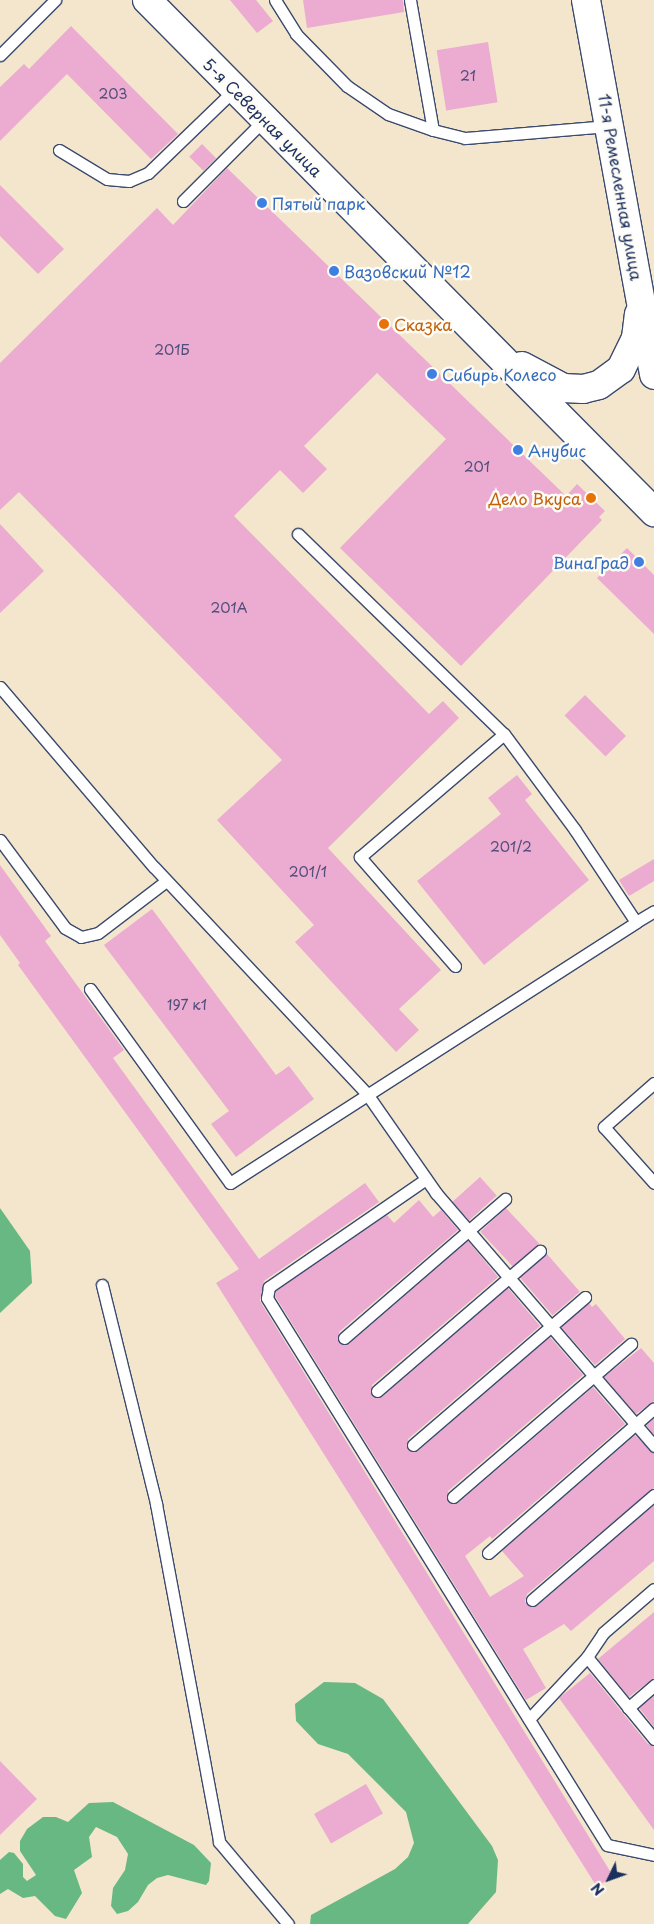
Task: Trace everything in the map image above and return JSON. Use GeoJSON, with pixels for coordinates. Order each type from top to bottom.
{"type":"FeatureCollection","features":[{"type":"Feature","properties":{"kind":"main road","name":"5-я Северная улица"},"geometry":{"type":"LineString","coordinates":[[147,0],[654,512]]}},
{"type":"Feature","properties":{"kind":"main road","name":"11-я Ремесленная улица"},"geometry":{"type":"LineString","coordinates":[[586,0],[653,364]]}},
{"type":"Feature","properties":{"kind":"main road"},"geometry":{"type":"LineString","coordinates":[[491,348],[563,388],[583,390],[599,385],[621,369],[631,348],[642,300]]}},
{"type":"Feature","properties":{"kind":"lane"},"geometry":{"type":"LineString","coordinates":[[0,54],[55,0]]}},
{"type":"Feature","properties":{"kind":"lane"},"geometry":{"type":"LineString","coordinates":[[275,0],[296,34],[347,86],[388,114],[433,130],[465,138],[610,126]]}},
{"type":"Feature","properties":{"kind":"lane"},"geometry":{"type":"LineString","coordinates":[[410,0],[433,130]]}},
{"type":"Feature","properties":{"kind":"lane"},"geometry":{"type":"LineString","coordinates":[[59,150],[107,180],[129,182],[148,173],[235,89]]}},
{"type":"Feature","properties":{"kind":"lane"},"geometry":{"type":"LineString","coordinates":[[183,201],[264,119]]}},
{"type":"Feature","properties":{"kind":"lane"},"geometry":{"type":"LineString","coordinates":[[298,534],[504,734],[575,830],[636,922]]}},
{"type":"Feature","properties":{"kind":"lane"},"geometry":{"type":"LineString","coordinates":[[0,687],[166,880],[367,1094],[426,1179],[468,1231],[654,1446]]}},
{"type":"Feature","properties":{"kind":"lane"},"geometry":{"type":"LineString","coordinates":[[455,966],[360,857],[504,734]]}},
{"type":"Feature","properties":{"kind":"lane"},"geometry":{"type":"LineString","coordinates":[[0,840],[65,928],[81,937],[98,934],[166,880]]}},
{"type":"Feature","properties":{"kind":"lane"},"geometry":{"type":"LineString","coordinates":[[90,989],[230,1183],[654,911]]}},
{"type":"Feature","properties":{"kind":"lane"},"geometry":{"type":"LineString","coordinates":[[654,1082],[604,1127],[654,1183]]}},
{"type":"Feature","properties":{"kind":"lane"},"geometry":{"type":"LineString","coordinates":[[426,1179],[269,1287],[267,1298],[607,1845],[654,1856]]}},
{"type":"Feature","properties":{"kind":"lane"},"geometry":{"type":"LineString","coordinates":[[344,1338],[505,1199]]}},
{"type":"Feature","properties":{"kind":"lane"},"geometry":{"type":"LineString","coordinates":[[378,1391],[540,1251]]}},
{"type":"Feature","properties":{"kind":"lane"},"geometry":{"type":"LineString","coordinates":[[102,1285],[156,1504],[219,1842],[288,1924]]}},
{"type":"Feature","properties":{"kind":"lane"},"geometry":{"type":"LineString","coordinates":[[413,1445],[585,1297]]}},
{"type":"Feature","properties":{"kind":"lane"},"geometry":{"type":"LineString","coordinates":[[453,1497],[631,1344]]}},
{"type":"Feature","properties":{"kind":"lane"},"geometry":{"type":"LineString","coordinates":[[488,1553],[636,1426],[654,1408]]}},
{"type":"Feature","properties":{"kind":"lane"},"geometry":{"type":"LineString","coordinates":[[532,1600],[654,1495]]}},
{"type":"Feature","properties":{"kind":"lane"},"geometry":{"type":"LineString","coordinates":[[529,1719],[587,1657],[603,1633],[654,1589]]}},
{"type":"Feature","properties":{"kind":"lane"},"geometry":{"type":"LineString","coordinates":[[587,1657],[654,1739]]}},
{"type":"Feature","properties":{"kind":"lane"},"geometry":{"type":"LineString","coordinates":[[628,1708],[654,1685]]}},
{"type":"Feature","properties":{"kind":"green space"},"geometry":{"type":"Polygon","coordinates":[[[0,1208],[30,1251],[32,1283],[0,1313],[0,1208]]]}},
{"type":"Feature","properties":{"kind":"green space"},"geometry":{"type":"Polygon","coordinates":[[[324,1682],[355,1683],[383,1699],[492,1846],[498,1860],[496,1892],[468,1924],[310,1924],[311,1915],[395,1869],[408,1857],[414,1843],[406,1812],[348,1754],[318,1744],[296,1721],[295,1704],[324,1682]]]}},
{"type":"Feature","properties":{"kind":"green space"},"geometry":{"type":"Polygon","coordinates":[[[113,1802],[194,1845],[211,1863],[209,1881],[206,1885],[168,1875],[157,1878],[148,1885],[138,1902],[128,1911],[117,1914],[111,1906],[113,1888],[125,1870],[128,1854],[117,1837],[96,1827],[89,1837],[92,1857],[74,1870],[82,1893],[66,1919],[55,1916],[35,1896],[23,1898],[8,1889],[0,1894],[0,1860],[9,1852],[14,1853],[23,1864],[23,1877],[27,1881],[36,1875],[20,1851],[20,1841],[27,1829],[43,1817],[56,1817],[68,1822],[89,1803],[113,1802]]]}},
{"type":"Feature","properties":{"kind":"building"},"geometry":{"type":"Polygon","coordinates":[[[230,0],[256,0],[273,21],[257,33],[230,0]]]}},
{"type":"Feature","properties":{"kind":"building"},"geometry":{"type":"Polygon","coordinates":[[[303,0],[403,0],[404,12],[307,28],[303,0]]]}},
{"type":"Feature","properties":{"kind":"building"},"geometry":{"type":"Polygon","coordinates":[[[71,26],[178,134],[151,159],[67,74],[0,141],[0,87],[24,64],[29,69],[71,26]]]}},
{"type":"Feature","properties":{"kind":"building"},"geometry":{"type":"Polygon","coordinates":[[[488,42],[498,102],[446,110],[437,50],[488,42]]]}},
{"type":"Feature","properties":{"kind":"building"},"geometry":{"type":"Polygon","coordinates":[[[202,144],[216,158],[203,171],[189,157],[202,144]]]}},
{"type":"Feature","properties":{"kind":"building"},"geometry":{"type":"Polygon","coordinates":[[[227,168],[566,496],[577,484],[605,511],[599,517],[602,520],[461,666],[340,548],[446,439],[377,373],[304,446],[327,469],[303,493],[280,470],[234,516],[429,714],[443,701],[459,718],[328,848],[441,970],[399,1009],[419,1030],[396,1052],[295,942],[314,925],[217,820],[282,760],[19,492],[0,510],[0,363],[157,208],[173,225],[227,168]]]}},
{"type":"Feature","properties":{"kind":"building"},"geometry":{"type":"Polygon","coordinates":[[[0,185],[64,249],[38,274],[0,236],[0,185]]]}},
{"type":"Feature","properties":{"kind":"building"},"geometry":{"type":"Polygon","coordinates":[[[0,524],[44,571],[0,613],[0,524]]]}},
{"type":"Feature","properties":{"kind":"building"},"geometry":{"type":"Polygon","coordinates":[[[627,548],[654,575],[654,634],[597,578],[627,548]]]}},
{"type":"Feature","properties":{"kind":"building"},"geometry":{"type":"Polygon","coordinates":[[[585,695],[626,736],[606,757],[564,716],[585,695]]]}},
{"type":"Feature","properties":{"kind":"building"},"geometry":{"type":"Polygon","coordinates":[[[517,775],[532,794],[525,800],[589,880],[484,965],[417,881],[501,814],[488,798],[517,775]]]}},
{"type":"Feature","properties":{"kind":"building"},"geometry":{"type":"Polygon","coordinates":[[[654,859],[654,881],[629,896],[619,880],[654,859]]]}},
{"type":"Feature","properties":{"kind":"building"},"geometry":{"type":"Polygon","coordinates":[[[0,865],[51,936],[45,941],[124,1050],[113,1058],[259,1259],[365,1183],[379,1202],[264,1281],[260,1301],[613,1876],[597,1887],[216,1283],[239,1269],[18,965],[20,963],[0,935],[0,865]]]}},
{"type":"Feature","properties":{"kind":"building"},"geometry":{"type":"Polygon","coordinates":[[[152,909],[276,1075],[289,1066],[314,1099],[236,1157],[211,1124],[229,1111],[104,945],[152,909]]]}},
{"type":"Feature","properties":{"kind":"building"},"geometry":{"type":"Polygon","coordinates":[[[480,1177],[497,1196],[469,1220],[453,1202],[480,1177]]]}},
{"type":"Feature","properties":{"kind":"building"},"geometry":{"type":"Polygon","coordinates":[[[419,1200],[433,1217],[441,1210],[458,1230],[339,1332],[339,1343],[349,1344],[468,1241],[498,1277],[372,1385],[372,1396],[382,1397],[508,1288],[540,1326],[408,1439],[408,1450],[418,1451],[550,1337],[583,1375],[448,1491],[448,1502],[458,1503],[593,1387],[625,1424],[492,1539],[490,1536],[465,1556],[490,1597],[524,1576],[502,1551],[635,1435],[654,1453],[654,1488],[527,1594],[525,1602],[530,1607],[537,1606],[654,1505],[654,1561],[571,1631],[564,1624],[523,1649],[546,1688],[526,1700],[275,1296],[276,1291],[387,1215],[394,1223],[419,1200]]]}},
{"type":"Feature","properties":{"kind":"building"},"geometry":{"type":"Polygon","coordinates":[[[506,1208],[539,1244],[514,1268],[480,1232],[506,1208]]]}},
{"type":"Feature","properties":{"kind":"building"},"geometry":{"type":"Polygon","coordinates":[[[547,1254],[580,1292],[553,1315],[520,1278],[547,1254]]]}},
{"type":"Feature","properties":{"kind":"building"},"geometry":{"type":"Polygon","coordinates":[[[589,1303],[592,1307],[596,1304],[625,1339],[595,1365],[561,1327],[589,1303]]]}},
{"type":"Feature","properties":{"kind":"building"},"geometry":{"type":"Polygon","coordinates":[[[641,1348],[654,1363],[654,1401],[636,1414],[604,1377],[641,1348]]]}},
{"type":"Feature","properties":{"kind":"building"},"geometry":{"type":"Polygon","coordinates":[[[654,1418],[654,1435],[646,1425],[654,1418]]]}},
{"type":"Feature","properties":{"kind":"building"},"geometry":{"type":"Polygon","coordinates":[[[654,1612],[654,1678],[629,1697],[598,1659],[654,1612]]]}},
{"type":"Feature","properties":{"kind":"building"},"geometry":{"type":"Polygon","coordinates":[[[590,1673],[648,1744],[654,1746],[654,1830],[559,1698],[590,1673]]]}},
{"type":"Feature","properties":{"kind":"building"},"geometry":{"type":"Polygon","coordinates":[[[654,1695],[654,1727],[639,1708],[654,1695]]]}},
{"type":"Feature","properties":{"kind":"building"},"geometry":{"type":"Polygon","coordinates":[[[0,1761],[37,1799],[0,1835],[0,1761]]]}},
{"type":"Feature","properties":{"kind":"building"},"geometry":{"type":"Polygon","coordinates":[[[366,1784],[383,1813],[331,1843],[314,1814],[366,1784]]]}},
{"type":"Feature","properties":{"kind":"place","name":"Пятый парк"},"geometry":{"type":"Point","coordinates":[262,203]}},
{"type":"Feature","properties":{"kind":"place","name":"Вазовский №12"},"geometry":{"type":"Point","coordinates":[334,271]}},
{"type":"Feature","properties":{"kind":"place","name":"Сказка"},"geometry":{"type":"Point","coordinates":[384,324]}},
{"type":"Feature","properties":{"kind":"place","name":"Сибирь Колесо"},"geometry":{"type":"Point","coordinates":[432,374]}},
{"type":"Feature","properties":{"kind":"place","name":"Анубис"},"geometry":{"type":"Point","coordinates":[518,450]}},
{"type":"Feature","properties":{"kind":"place","name":"Дело Вкуса"},"geometry":{"type":"Point","coordinates":[591,498]}},
{"type":"Feature","properties":{"kind":"place","name":"ВинаГрад"},"geometry":{"type":"Point","coordinates":[639,562]}}]}
